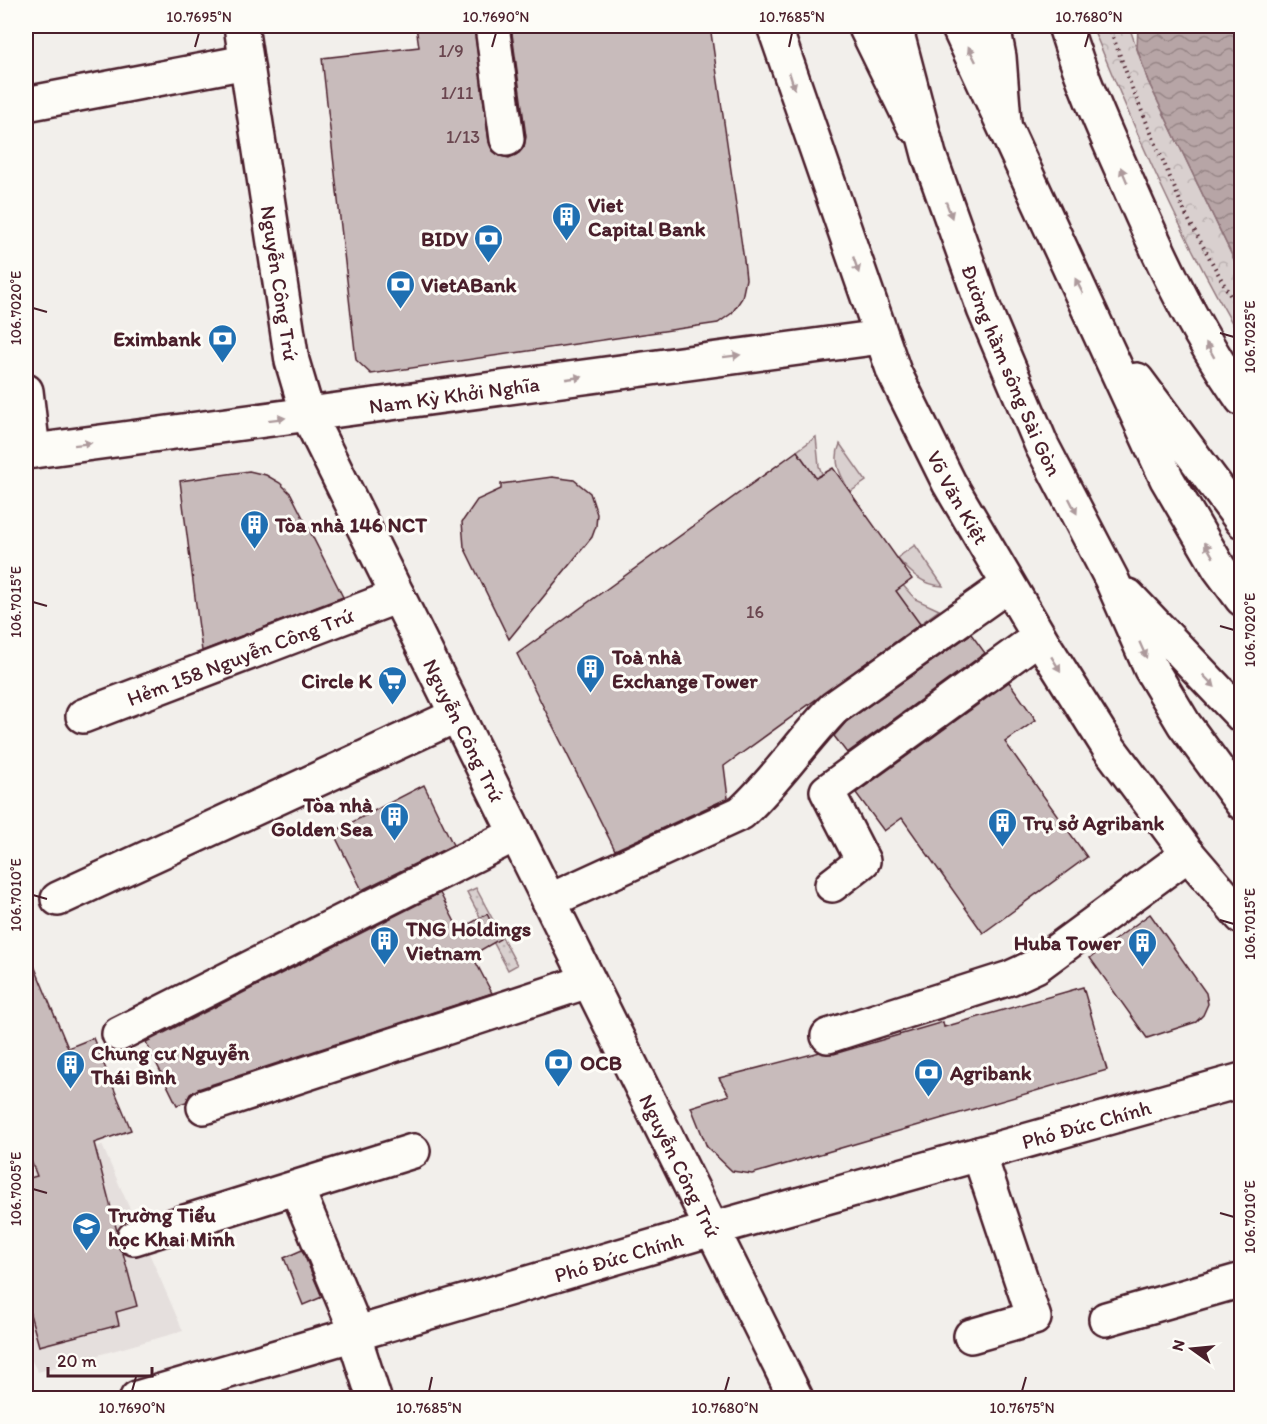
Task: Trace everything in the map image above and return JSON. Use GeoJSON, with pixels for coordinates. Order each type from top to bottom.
{"type":"FeatureCollection","features":[{"type":"Feature","properties":{"kind":"main road","name":"Nguyễn Công Trứ"},"geometry":{"type":"LineString","coordinates":[[241,26],[292,362],[308,415],[796,1398]]}},
{"type":"Feature","properties":{"kind":"main road"},"geometry":{"type":"LineString","coordinates":[[492,26],[507,139]]}},
{"type":"Feature","properties":{"kind":"main road","name":"Võ Văn Kiệt"},"geometry":{"type":"LineString","coordinates":[[774,26],[894,372],[949,483],[1039,637],[1109,748],[1188,854],[1242,917]]}},
{"type":"Feature","properties":{"kind":"main road","name":"Đường hầm sông Sài Gòn"},"geometry":{"type":"LineString","coordinates":[[865,26],[929,155]]}},
{"type":"Feature","properties":{"kind":"main road","name":"Đường hầm sông Sài Gòn"},"geometry":{"type":"LineString","coordinates":[[895,26],[929,155],[984,309],[1042,446],[1111,578]]}},
{"type":"Feature","properties":{"kind":"main road"},"geometry":{"type":"LineString","coordinates":[[958,26],[1004,121],[1053,235],[1105,339],[1167,478],[1219,568],[1242,599]]}},
{"type":"Feature","properties":{"kind":"main road"},"geometry":{"type":"LineString","coordinates":[[993,26],[999,57],[1004,121]]}},
{"type":"Feature","properties":{"kind":"main road"},"geometry":{"type":"LineString","coordinates":[[1065,26],[1107,136],[1159,257],[1221,370],[1242,399]]}},
{"type":"Feature","properties":{"kind":"main road"},"geometry":{"type":"LineString","coordinates":[[26,104],[246,62]]}},
{"type":"Feature","properties":{"kind":"main road","name":"Nam Kỳ Khởi Nghĩa"},"geometry":{"type":"LineString","coordinates":[[29,452],[881,337]]}},
{"type":"Feature","properties":{"kind":"main road"},"geometry":{"type":"LineString","coordinates":[[1105,339],[1161,392],[1210,449],[1242,492]]}},
{"type":"Feature","properties":{"kind":"main road"},"geometry":{"type":"LineString","coordinates":[[1105,339],[1195,455],[1242,521]]}},
{"type":"Feature","properties":{"kind":"main road"},"geometry":{"type":"LineString","coordinates":[[26,391],[29,452]]}},
{"type":"Feature","properties":{"kind":"main road"},"geometry":{"type":"LineString","coordinates":[[1111,578],[1242,716]]}},
{"type":"Feature","properties":{"kind":"main road"},"geometry":{"type":"LineString","coordinates":[[1111,578],[1151,669],[1184,724],[1242,803]]}},
{"type":"Feature","properties":{"kind":"main road"},"geometry":{"type":"LineString","coordinates":[[549,901],[741,813],[764,791],[813,729],[834,708],[1008,585]]}},
{"type":"Feature","properties":{"kind":"main road","name":"Hẻm 158 Nguyễn Công Trứ"},"geometry":{"type":"LineString","coordinates":[[83,716],[398,596]]}},
{"type":"Feature","properties":{"kind":"main road"},"geometry":{"type":"LineString","coordinates":[[832,885],[862,861],[827,791],[1039,637]]}},
{"type":"Feature","properties":{"kind":"main road"},"geometry":{"type":"LineString","coordinates":[[58,898],[457,715]]}},
{"type":"Feature","properties":{"kind":"main road"},"geometry":{"type":"LineString","coordinates":[[119,1034],[516,834]]}},
{"type":"Feature","properties":{"kind":"main road"},"geometry":{"type":"LineString","coordinates":[[828,1036],[1010,978],[1036,966],[1188,854]]}},
{"type":"Feature","properties":{"kind":"main road"},"geometry":{"type":"LineString","coordinates":[[204,1107],[588,981]]}},
{"type":"Feature","properties":{"kind":"main road","name":"Phó Đức Chính"},"geometry":{"type":"LineString","coordinates":[[136,1398],[712,1229],[1242,1080]]}},
{"type":"Feature","properties":{"kind":"main road"},"geometry":{"type":"LineString","coordinates":[[134,1238],[413,1151]]}},
{"type":"Feature","properties":{"kind":"main road"},"geometry":{"type":"LineString","coordinates":[[971,1336],[1034,1318],[979,1154]]}},
{"type":"Feature","properties":{"kind":"main road"},"geometry":{"type":"LineString","coordinates":[[297,1189],[356,1335],[374,1398]]}},
{"type":"Feature","properties":{"kind":"main road"},"geometry":{"type":"LineString","coordinates":[[1106,1319],[1242,1280]]}},
{"type":"Feature","properties":{"kind":"path"},"geometry":{"type":"LineString","coordinates":[[1109,26],[1132,88],[1186,215],[1242,317]]}},
{"type":"Feature","properties":{"kind":"shaded area","name":"Trường Tiểu học Khai Minh"},"geometry":{"type":"Polygon","coordinates":[[[102,1145],[183,1331],[38,1372],[26,1351],[26,1172],[102,1145]]]}},
{"type":"Feature","properties":{"kind":"green space"},"geometry":{"type":"Polygon","coordinates":[[[1092,26],[1129,26],[1148,81],[1241,274],[1241,338],[1199,263],[1161,185],[1092,26]]]}},
{"type":"Feature","properties":{"kind":"green space"},"geometry":{"type":"Polygon","coordinates":[[[816,437],[819,466],[834,504],[797,451],[816,437]]]}},
{"type":"Feature","properties":{"kind":"green space"},"geometry":{"type":"Polygon","coordinates":[[[840,444],[866,481],[850,492],[837,463],[840,444]]]}},
{"type":"Feature","properties":{"kind":"green space"},"geometry":{"type":"Polygon","coordinates":[[[915,545],[943,586],[923,581],[897,558],[915,545]]]}},
{"type":"Feature","properties":{"kind":"green space"},"geometry":{"type":"Polygon","coordinates":[[[886,566],[915,599],[939,610],[920,624],[881,570],[886,566]]]}},
{"type":"Feature","properties":{"kind":"green space"},"geometry":{"type":"Polygon","coordinates":[[[476,888],[517,965],[508,970],[467,892],[476,888]]]}},
{"type":"Feature","properties":{"kind":"water"},"geometry":{"type":"Polygon","coordinates":[[[1138,26],[1241,26],[1241,274],[1148,81],[1137,48],[1138,26]]]}},
{"type":"Feature","properties":{"kind":"building"},"geometry":{"type":"Polygon","coordinates":[[[416,26],[474,26],[489,142],[493,151],[509,158],[519,153],[524,147],[526,137],[511,26],[710,26],[746,279],[742,298],[732,313],[718,323],[371,374],[356,360],[322,58],[419,47],[416,26]]]}},
{"type":"Feature","properties":{"kind":"building"},"geometry":{"type":"Polygon","coordinates":[[[797,451],[816,478],[833,468],[912,579],[896,591],[920,624],[724,766],[728,798],[615,850],[517,654],[797,451]]]}},
{"type":"Feature","properties":{"kind":"building","name":"Tòa nhà 146 NCT"},"geometry":{"type":"Polygon","coordinates":[[[249,471],[266,475],[280,483],[291,494],[343,597],[202,651],[180,481],[249,471]]]}},
{"type":"Feature","properties":{"kind":"building"},"geometry":{"type":"Polygon","coordinates":[[[552,477],[574,480],[590,493],[597,514],[596,526],[592,537],[509,639],[464,547],[462,522],[477,500],[501,489],[501,484],[552,477]]]}},
{"type":"Feature","properties":{"kind":"building"},"geometry":{"type":"Polygon","coordinates":[[[971,634],[985,653],[847,753],[834,736],[846,722],[971,634]]]}},
{"type":"Feature","properties":{"kind":"building"},"geometry":{"type":"Polygon","coordinates":[[[1009,682],[1036,720],[1005,742],[1087,857],[983,933],[902,818],[884,831],[856,793],[1009,682]]]}},
{"type":"Feature","properties":{"kind":"building","name":"Tòa nhà Golden Sea"},"geometry":{"type":"Polygon","coordinates":[[[424,785],[453,845],[362,890],[333,832],[424,785]]]}},
{"type":"Feature","properties":{"kind":"building","name":"TNG Holdings Vietnam"},"geometry":{"type":"Polygon","coordinates":[[[440,893],[459,930],[487,914],[500,939],[472,955],[492,993],[198,1089],[190,1094],[186,1102],[177,1105],[146,1042],[440,893]]]}},
{"type":"Feature","properties":{"kind":"building","name":"Huba Tower"},"geometry":{"type":"Polygon","coordinates":[[[1150,914],[1206,993],[1208,1004],[1203,1015],[1196,1022],[1147,1038],[1090,958],[1150,914]]]}},
{"type":"Feature","properties":{"kind":"building"},"geometry":{"type":"Polygon","coordinates":[[[26,946],[68,1048],[93,1038],[131,1130],[94,1143],[117,1231],[116,1243],[123,1253],[137,1306],[116,1312],[119,1325],[39,1346],[26,1300],[26,1179],[37,1176],[26,1148],[26,946]]]}},
{"type":"Feature","properties":{"kind":"building"},"geometry":{"type":"Polygon","coordinates":[[[1083,987],[1107,1070],[752,1174],[732,1171],[707,1147],[691,1107],[729,1095],[719,1078],[820,1052],[834,1054],[943,1022],[944,1027],[1083,987]]]}},
{"type":"Feature","properties":{"kind":"building"},"geometry":{"type":"Polygon","coordinates":[[[302,1250],[322,1297],[303,1305],[284,1258],[302,1250]]]}},
{"type":"Feature","properties":{"kind":"place","name":"Viet Capital Bank"},"geometry":{"type":"Point","coordinates":[567,242]}},
{"type":"Feature","properties":{"kind":"place","name":"BIDV"},"geometry":{"type":"Point","coordinates":[489,264]}},
{"type":"Feature","properties":{"kind":"place","name":"VietABank"},"geometry":{"type":"Point","coordinates":[400,310]}},
{"type":"Feature","properties":{"kind":"place","name":"Eximbank"},"geometry":{"type":"Point","coordinates":[222,364]}},
{"type":"Feature","properties":{"kind":"place","name":"Tòa nhà 146 NCT"},"geometry":{"type":"Point","coordinates":[254,550]}},
{"type":"Feature","properties":{"kind":"place","name":"Toà nhà Exchange Tower"},"geometry":{"type":"Point","coordinates":[591,694]}},
{"type":"Feature","properties":{"kind":"place","name":"Circle K"},"geometry":{"type":"Point","coordinates":[393,706]}},
{"type":"Feature","properties":{"kind":"place","name":"Tòa nhà Golden Sea"},"geometry":{"type":"Point","coordinates":[394,842]}},
{"type":"Feature","properties":{"kind":"place","name":"Trụ sở Agribank"},"geometry":{"type":"Point","coordinates":[1002,848]}},
{"type":"Feature","properties":{"kind":"place","name":"TNG Holdings Vietnam"},"geometry":{"type":"Point","coordinates":[385,966]}},
{"type":"Feature","properties":{"kind":"place","name":"Huba Tower"},"geometry":{"type":"Point","coordinates":[1142,968]}},
{"type":"Feature","properties":{"kind":"place","name":"OCB"},"geometry":{"type":"Point","coordinates":[559,1088]}},
{"type":"Feature","properties":{"kind":"place","name":"Chung cư Nguyễn Thái Bình"},"geometry":{"type":"Point","coordinates":[70,1090]}},
{"type":"Feature","properties":{"kind":"place","name":"Agribank"},"geometry":{"type":"Point","coordinates":[929,1098]}},
{"type":"Feature","properties":{"kind":"place","name":"Trường Tiểu học Khai Minh"},"geometry":{"type":"Point","coordinates":[87,1252]}}]}
